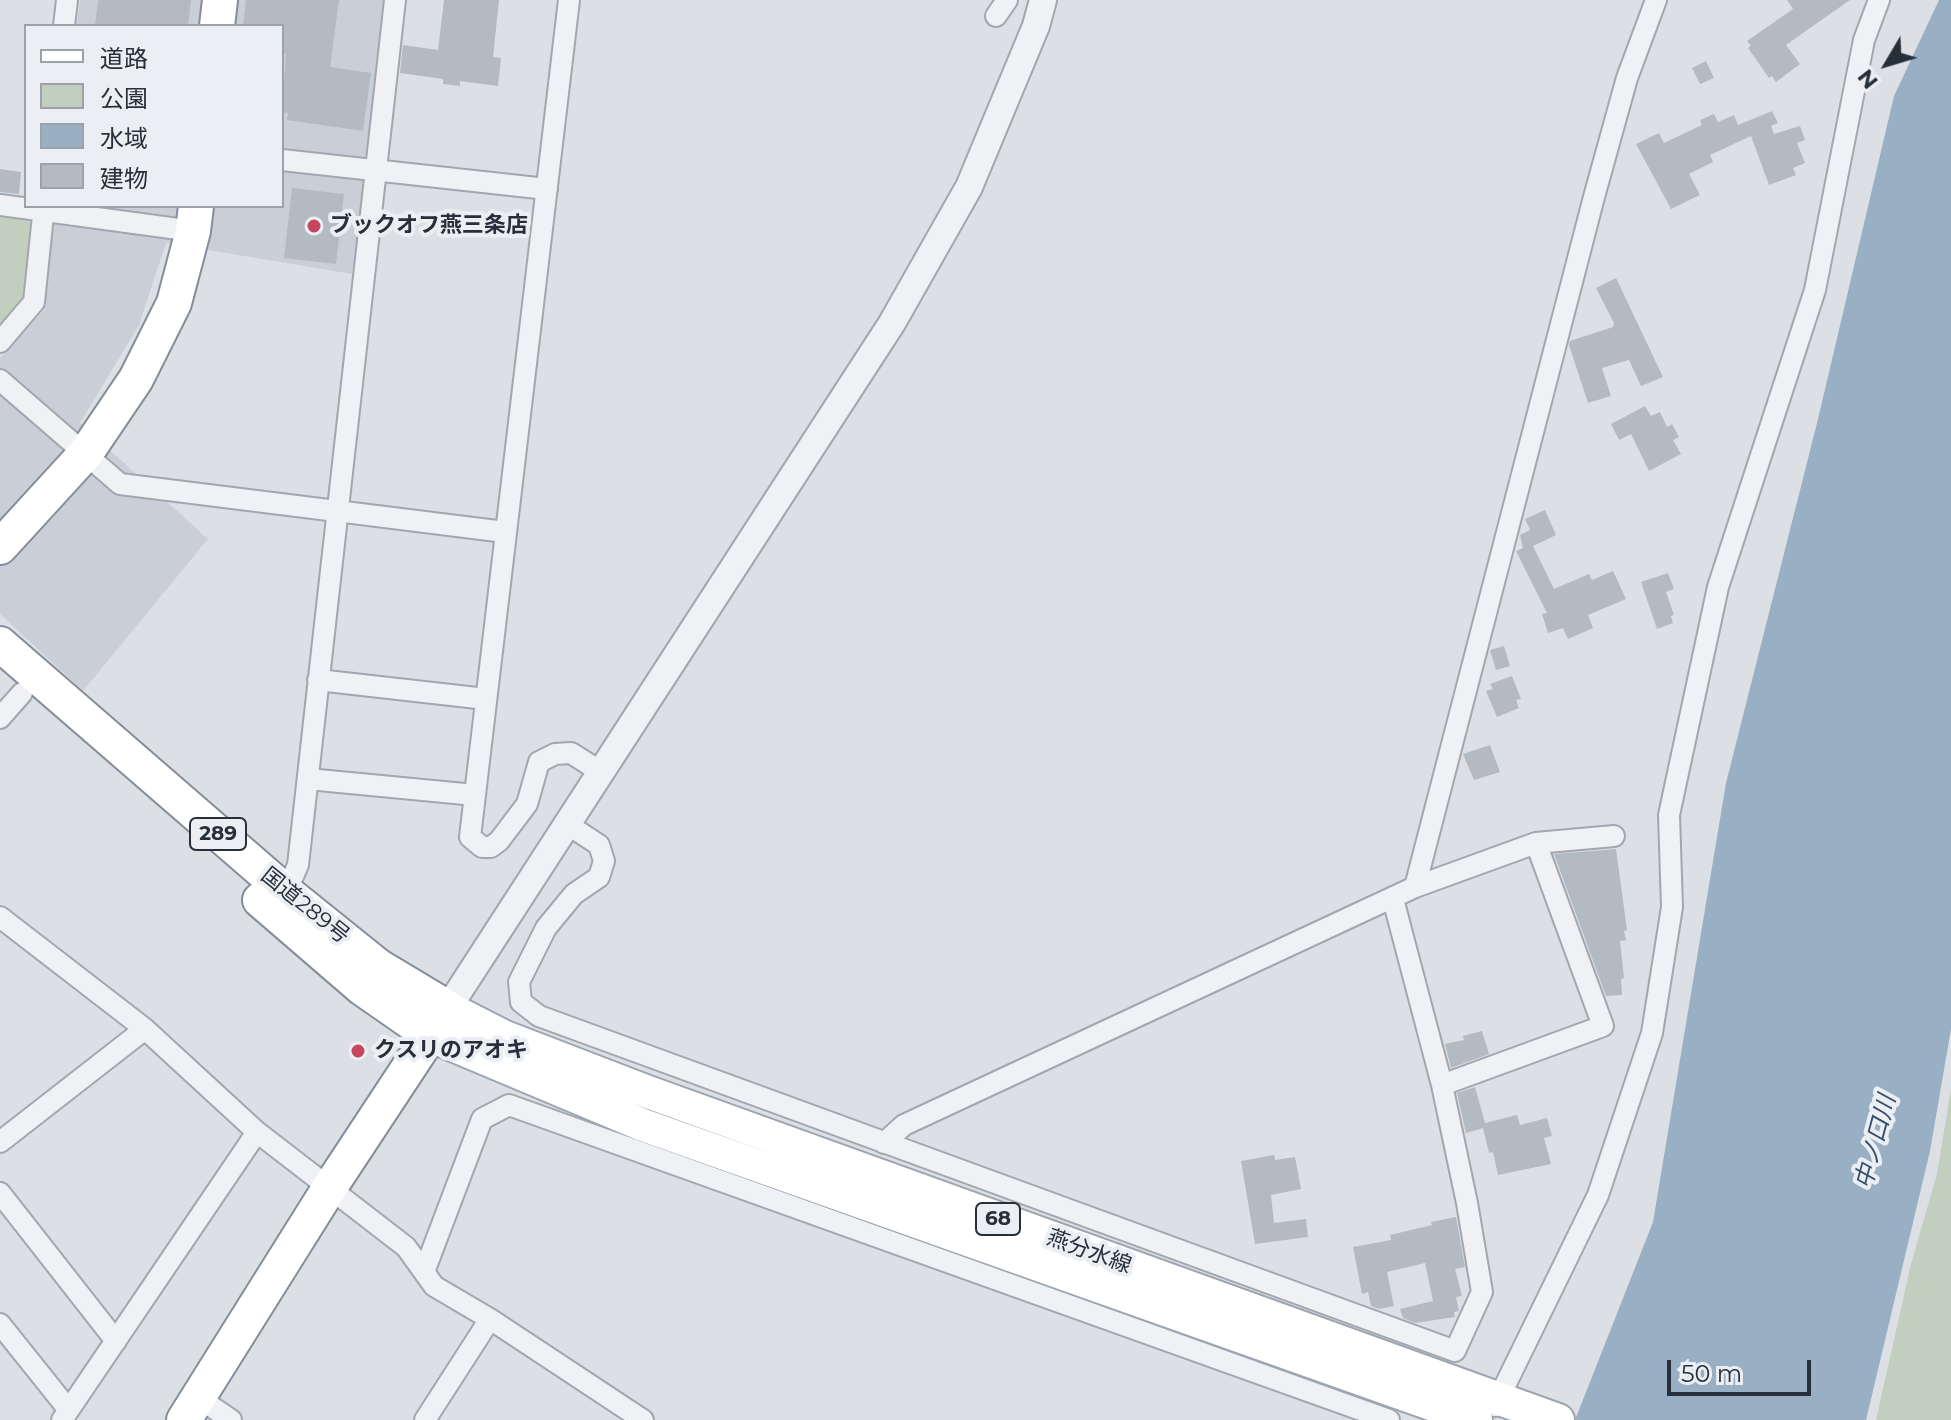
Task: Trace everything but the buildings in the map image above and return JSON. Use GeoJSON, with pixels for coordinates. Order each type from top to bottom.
{"type":"FeatureCollection","features":[{"type":"Feature","properties":{"kind":"highway"},"geometry":{"type":"LineString","coordinates":[[217,24],[220,0]]}},
{"type":"Feature","properties":{"kind":"highway"},"geometry":{"type":"LineString","coordinates":[[0,547],[86,453],[136,379],[174,303],[194,219]]}},
{"type":"Feature","properties":{"kind":"highway","name":"国道289号"},"geometry":{"type":"LineString","coordinates":[[0,644],[440,1022]]}},
{"type":"Feature","properties":{"kind":"highway","name":"国道289号"},"geometry":{"type":"LineString","coordinates":[[7,695],[362,988],[440,1022]]}},
{"type":"Feature","properties":{"kind":"highway"},"geometry":{"type":"LineString","coordinates":[[192,1409],[330,1187],[440,1022]]}},
{"type":"Feature","properties":{"kind":"main road","name":"燕分水線"},"geometry":{"type":"LineString","coordinates":[[440,1022],[505,1037],[1317,1335],[1494,1408],[1556,1419]]}},
{"type":"Feature","properties":{"kind":"main road","name":"燕分水線"},"geometry":{"type":"LineString","coordinates":[[440,1022],[643,1125],[1476,1420]]}},
{"type":"Feature","properties":{"kind":"street"},"geometry":{"type":"LineString","coordinates":[[64,24],[67,0]]}},
{"type":"Feature","properties":{"kind":"street"},"geometry":{"type":"LineString","coordinates":[[286,892],[298,865],[395,0]]}},
{"type":"Feature","properties":{"kind":"street"},"geometry":{"type":"LineString","coordinates":[[569,0],[470,837],[482,847],[491,847],[499,841],[527,804],[539,762],[555,754],[571,753],[601,772]]}},
{"type":"Feature","properties":{"kind":"street"},"geometry":{"type":"LineString","coordinates":[[440,1022],[892,323],[969,187],[1036,26],[1043,0]]}},
{"type":"Feature","properties":{"kind":"street"},"geometry":{"type":"LineString","coordinates":[[1415,887],[1606,152],[1627,78],[1656,0]]}},
{"type":"Feature","properties":{"kind":"street"},"geometry":{"type":"LineString","coordinates":[[1494,1408],[1598,1195],[1652,1033],[1672,907],[1669,815],[1715,602],[1815,290],[1864,40],[1879,0]]}},
{"type":"Feature","properties":{"kind":"street"},"geometry":{"type":"LineString","coordinates":[[284,160],[547,189]]}},
{"type":"Feature","properties":{"kind":"street"},"geometry":{"type":"LineString","coordinates":[[0,205],[24,207]]}},
{"type":"Feature","properties":{"kind":"street"},"geometry":{"type":"LineString","coordinates":[[0,342],[34,302],[44,209],[194,219]]}},
{"type":"Feature","properties":{"kind":"street"},"geometry":{"type":"LineString","coordinates":[[0,380],[120,484],[505,532]]}},
{"type":"Feature","properties":{"kind":"street"},"geometry":{"type":"LineString","coordinates":[[318,680],[486,699]]}},
{"type":"Feature","properties":{"kind":"street"},"geometry":{"type":"LineString","coordinates":[[308,779],[475,795]]}},
{"type":"Feature","properties":{"kind":"street"},"geometry":{"type":"LineString","coordinates":[[567,824],[599,845],[604,861],[599,877],[574,894],[546,928],[519,982],[521,1002],[539,1016],[1455,1351],[1482,1292],[1442,1085],[1393,899]]}},
{"type":"Feature","properties":{"kind":"street"},"geometry":{"type":"LineString","coordinates":[[884,1143],[904,1125],[1415,887],[1536,843],[1614,836]]}},
{"type":"Feature","properties":{"kind":"street"},"geometry":{"type":"LineString","coordinates":[[1442,1085],[1603,1026],[1536,843]]}},
{"type":"Feature","properties":{"kind":"street"},"geometry":{"type":"LineString","coordinates":[[0,917],[145,1029],[257,1132],[406,1247],[434,1286],[490,1319],[643,1420]]}},
{"type":"Feature","properties":{"kind":"street"},"geometry":{"type":"LineString","coordinates":[[0,1142],[145,1029]]}},
{"type":"Feature","properties":{"kind":"street"},"geometry":{"type":"LineString","coordinates":[[424,1272],[482,1119],[509,1105],[1389,1420]]}},
{"type":"Feature","properties":{"kind":"street"},"geometry":{"type":"LineString","coordinates":[[0,1324],[65,1414],[257,1132]]}},
{"type":"Feature","properties":{"kind":"street"},"geometry":{"type":"LineString","coordinates":[[0,1193],[116,1341]]}},
{"type":"Feature","properties":{"kind":"street"},"geometry":{"type":"LineString","coordinates":[[425,1420],[490,1319]]}},
{"type":"Feature","properties":{"kind":"street"},"geometry":{"type":"LineString","coordinates":[[192,1409],[231,1420]]}},
{"type":"Feature","properties":{"kind":"shaded area"},"geometry":{"type":"Polygon","coordinates":[[[80,0],[387,0],[352,274],[166,243],[139,325],[80,423],[208,539],[83,691],[0,614],[0,358],[44,310],[56,208],[284,208],[284,24],[77,24],[80,0]]]}},
{"type":"Feature","properties":{"kind":"green space"},"geometry":{"type":"Polygon","coordinates":[[[0,215],[27,218],[33,226],[24,296],[19,307],[0,327],[0,215]]]}},
{"type":"Feature","properties":{"kind":"green space"},"geometry":{"type":"Polygon","coordinates":[[[1951,1088],[1951,1420],[1876,1420],[1911,1264],[1937,1174],[1951,1088]]]}},
{"type":"Feature","properties":{"kind":"water","name":"中ノ口川"},"geometry":{"type":"Polygon","coordinates":[[[1939,0],[1951,0],[1951,1029],[1930,1151],[1866,1420],[1575,1420],[1653,1222],[1726,783],[1818,419],[1894,96],[1939,0]]]}},
{"type":"Feature","properties":{"kind":"place","name":"ブックオフ燕三条店"},"geometry":{"type":"Point","coordinates":[314,226]}},
{"type":"Feature","properties":{"kind":"place","name":"クスリのアオキ"},"geometry":{"type":"Point","coordinates":[358,1051]}}]}
